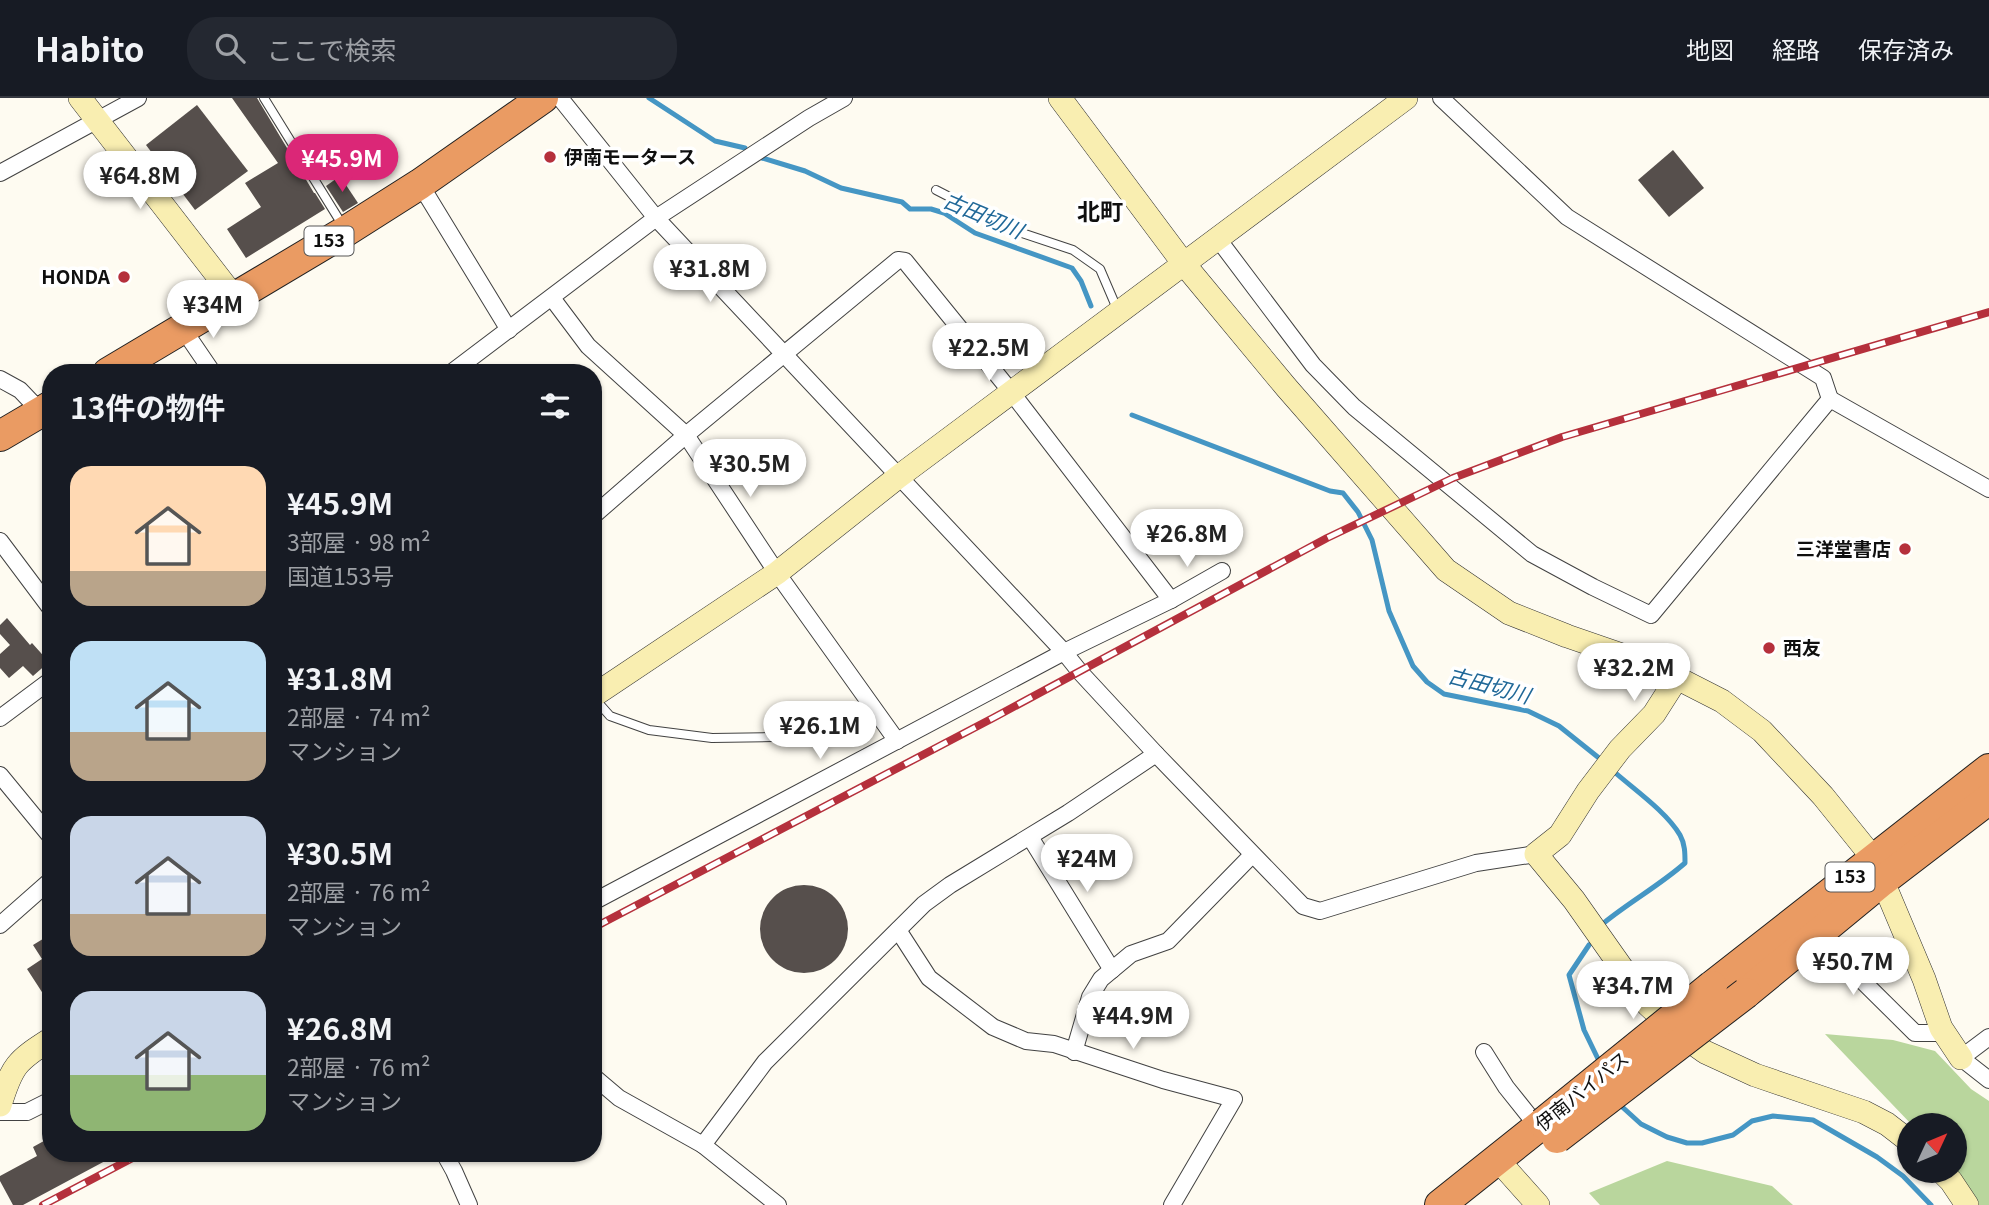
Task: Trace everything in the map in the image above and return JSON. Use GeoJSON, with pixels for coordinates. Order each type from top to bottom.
{"type":"FeatureCollection","features":[{"type":"Feature","properties":{"kind":"highway","name":"153"},"geometry":{"type":"LineString","coordinates":[[123,364],[346,231],[420,184],[543,98]]}},
{"type":"Feature","properties":{"kind":"highway"},"geometry":{"type":"LineString","coordinates":[[0,436],[42,411]]}},
{"type":"Feature","properties":{"kind":"highway","name":"伊南バイパス"},"geometry":{"type":"LineString","coordinates":[[1546,1129],[1746,993],[1816,935],[1877,870],[1989,769]]}},
{"type":"Feature","properties":{"kind":"highway","name":"伊南バイパス"},"geometry":{"type":"LineString","coordinates":[[1472,1205],[1504,1166],[1712,986],[1877,870],[1989,799]]}},
{"type":"Feature","properties":{"kind":"highway","name":"伊南バイパス"},"geometry":{"type":"LineString","coordinates":[[1440,1205],[1504,1166]]}},
{"type":"Feature","properties":{"kind":"street"},"geometry":{"type":"LineString","coordinates":[[80,98],[234,297]]}},
{"type":"Feature","properties":{"kind":"street"},"geometry":{"type":"LineString","coordinates":[[0,173],[138,98]]}},
{"type":"Feature","properties":{"kind":"street"},"geometry":{"type":"LineString","coordinates":[[560,98],[656,218],[1065,652],[1156,754],[1303,906],[1320,911],[1476,863],[1536,854],[1560,835],[1588,791],[1620,749],[1654,714],[1677,678]]}},
{"type":"Feature","properties":{"kind":"street"},"geometry":{"type":"LineString","coordinates":[[463,364],[656,218],[844,98]]}},
{"type":"Feature","properties":{"kind":"street"},"geometry":{"type":"LineString","coordinates":[[1060,98],[1184,264],[1286,387],[1446,570],[1509,613],[1677,678],[1722,701],[1762,731],[1823,796],[1877,870],[1944,1033],[1961,1058],[1989,1080]]}},
{"type":"Feature","properties":{"kind":"street"},"geometry":{"type":"LineString","coordinates":[[602,690],[777,573],[898,477],[1406,98]]}},
{"type":"Feature","properties":{"kind":"street"},"geometry":{"type":"LineString","coordinates":[[1441,98],[1567,217],[1824,377],[1830,399],[1989,489]]}},
{"type":"Feature","properties":{"kind":"street"},"geometry":{"type":"LineString","coordinates":[[420,184],[509,330]]}},
{"type":"Feature","properties":{"kind":"street"},"geometry":{"type":"LineString","coordinates":[[1218,239],[1313,365],[1354,407],[1532,554],[1651,615],[1830,399]]}},
{"type":"Feature","properties":{"kind":"street"},"geometry":{"type":"LineString","coordinates":[[602,508],[898,260],[905,261],[1012,393],[1171,600]]}},
{"type":"Feature","properties":{"kind":"street"},"geometry":{"type":"LineString","coordinates":[[552,298],[588,346],[686,435],[777,573],[897,741]]}},
{"type":"Feature","properties":{"kind":"street"},"geometry":{"type":"LineString","coordinates":[[183,329],[208,364]]}},
{"type":"Feature","properties":{"kind":"street"},"geometry":{"type":"LineString","coordinates":[[0,379],[42,406]]}},
{"type":"Feature","properties":{"kind":"street"},"geometry":{"type":"LineString","coordinates":[[0,541],[42,597]]}},
{"type":"Feature","properties":{"kind":"street"},"geometry":{"type":"LineString","coordinates":[[602,897],[1065,652],[1171,600],[1222,570]]}},
{"type":"Feature","properties":{"kind":"street"},"geometry":{"type":"LineString","coordinates":[[0,718],[42,687]]}},
{"type":"Feature","properties":{"kind":"street"},"geometry":{"type":"LineString","coordinates":[[702,1145],[765,1062],[924,904],[1156,754]]}},
{"type":"Feature","properties":{"kind":"street"},"geometry":{"type":"LineString","coordinates":[[0,775],[42,826]]}},
{"type":"Feature","properties":{"kind":"street"},"geometry":{"type":"LineString","coordinates":[[1030,837],[1112,970]]}},
{"type":"Feature","properties":{"kind":"street"},"geometry":{"type":"LineString","coordinates":[[1536,854],[1574,900],[1648,1005],[1677,1032],[1705,1052],[1755,1075],[1864,1112],[1897,1132]]}},
{"type":"Feature","properties":{"kind":"street"},"geometry":{"type":"LineString","coordinates":[[1074,1052],[1090,997],[1101,979],[1131,954],[1168,941],[1252,855]]}},
{"type":"Feature","properties":{"kind":"street"},"geometry":{"type":"LineString","coordinates":[[0,925],[42,888]]}},
{"type":"Feature","properties":{"kind":"street"},"geometry":{"type":"LineString","coordinates":[[898,930],[929,978],[993,1027],[1026,1041],[1054,1044],[1163,1080],[1234,1099],[1172,1205]]}},
{"type":"Feature","properties":{"kind":"street"},"geometry":{"type":"LineString","coordinates":[[1816,935],[1915,1033],[1944,1033]]}},
{"type":"Feature","properties":{"kind":"street"},"geometry":{"type":"LineString","coordinates":[[1961,1058],[1989,1037]]}},
{"type":"Feature","properties":{"kind":"street"},"geometry":{"type":"LineString","coordinates":[[0,1105],[8,1078],[16,1064],[42,1046]]}},
{"type":"Feature","properties":{"kind":"street"},"geometry":{"type":"LineString","coordinates":[[1484,1052],[1506,1087],[1546,1129]]}},
{"type":"Feature","properties":{"kind":"street"},"geometry":{"type":"LineString","coordinates":[[602,1084],[619,1098],[702,1145],[778,1205]]}},
{"type":"Feature","properties":{"kind":"street"},"geometry":{"type":"LineString","coordinates":[[0,1112],[27,1112],[42,1104]]}},
{"type":"Feature","properties":{"kind":"street"},"geometry":{"type":"LineString","coordinates":[[449,1162],[469,1205]]}},
{"type":"Feature","properties":{"kind":"street"},"geometry":{"type":"LineString","coordinates":[[1504,1166],[1538,1205]]}},
{"type":"Feature","properties":{"kind":"street"},"geometry":{"type":"LineString","coordinates":[[1952,1183],[1967,1205]]}},
{"type":"Feature","properties":{"kind":"lane"},"geometry":{"type":"LineString","coordinates":[[264,98],[346,231]]}},
{"type":"Feature","properties":{"kind":"lane"},"geometry":{"type":"LineString","coordinates":[[936,190],[1016,231],[1073,250],[1100,269],[1118,313]]}},
{"type":"Feature","properties":{"kind":"lane"},"geometry":{"type":"LineString","coordinates":[[602,707],[610,716],[649,730],[712,738],[773,737]]}},
{"type":"Feature","properties":{"kind":"green space"},"geometry":{"type":"Polygon","coordinates":[[[1825,1034],[1893,1040],[1935,1051],[1971,1089],[1989,1101],[1989,1205],[1978,1205],[1963,1183],[1967,1183],[1967,1113],[1901,1113],[1825,1034]]]}},
{"type":"Feature","properties":{"kind":"green space"},"geometry":{"type":"Polygon","coordinates":[[[1667,1161],[1772,1186],[1793,1205],[1600,1205],[1589,1193],[1667,1161]]]}},
{"type":"Feature","properties":{"kind":"building"},"geometry":{"type":"Polygon","coordinates":[[[232,98],[257,98],[325,209],[246,258],[227,229],[261,207],[245,183],[278,163],[232,98]]]}},
{"type":"Feature","properties":{"kind":"building"},"geometry":{"type":"Polygon","coordinates":[[[197,105],[248,171],[195,210],[146,145],[197,105]]]}},
{"type":"Feature","properties":{"kind":"building"},"geometry":{"type":"Polygon","coordinates":[[[1673,150],[1704,188],[1669,217],[1638,180],[1673,150]]]}},
{"type":"Feature","properties":{"kind":"building"},"geometry":{"type":"Polygon","coordinates":[[[340,176],[358,203],[343,212],[326,186],[340,176]]]}},
{"type":"Feature","properties":{"kind":"building"},"geometry":{"type":"Polygon","coordinates":[[[7,618],[30,645],[32,643],[42,654],[42,668],[33,676],[23,666],[9,678],[0,668],[0,654],[10,645],[0,634],[0,625],[7,618]]]}},
{"type":"Feature","properties":{"kind":"building"},"geometry":{"type":"Polygon","coordinates":[[[804,885],[821,889],[835,898],[844,912],[848,929],[844,946],[835,960],[821,969],[804,973],[787,969],[773,960],[764,946],[760,929],[764,912],[773,898],[787,889],[804,885]]]}},
{"type":"Feature","properties":{"kind":"building"},"geometry":{"type":"Polygon","coordinates":[[[42,940],[42,959],[33,945],[42,940]]]}},
{"type":"Feature","properties":{"kind":"building"},"geometry":{"type":"Polygon","coordinates":[[[42,959],[42,992],[27,969],[42,959]]]}},
{"type":"Feature","properties":{"kind":"building"},"geometry":{"type":"Polygon","coordinates":[[[42,1142],[42,1162],[103,1162],[23,1205],[13,1205],[0,1176],[37,1156],[33,1147],[42,1142]]]}},
{"type":"Feature","properties":{"kind":"waterway","name":"古田切川"},"geometry":{"type":"LineString","coordinates":[[649,98],[715,141],[745,148]]}},
{"type":"Feature","properties":{"kind":"waterway","name":"古田切川"},"geometry":{"type":"LineString","coordinates":[[762,158],[805,171],[841,188],[902,202],[910,209],[931,209],[944,213],[975,233],[1072,268],[1081,281],[1091,306]]}},
{"type":"Feature","properties":{"kind":"waterway","name":"古田切川"},"geometry":{"type":"LineString","coordinates":[[1132,415],[1330,491],[1343,493],[1358,512],[1372,540],[1389,611],[1413,666],[1427,682],[1444,694],[1528,711],[1559,726],[1604,762]]}},
{"type":"Feature","properties":{"kind":"waterway","name":"古田切川"},"geometry":{"type":"LineString","coordinates":[[1605,922],[1685,863],[1683,842],[1674,826],[1611,769]]}},
{"type":"Feature","properties":{"kind":"waterway","name":"古田切川"},"geometry":{"type":"LineString","coordinates":[[1589,945],[1569,975],[1584,1030],[1600,1063]]}},
{"type":"Feature","properties":{"kind":"waterway","name":"古田切川"},"geometry":{"type":"LineString","coordinates":[[1619,1104],[1641,1124],[1687,1143],[1702,1143],[1733,1135],[1752,1121],[1773,1116],[1813,1120],[1877,1157],[1903,1176],[1931,1205]]}},
{"type":"Feature","properties":{"kind":"railway"},"geometry":{"type":"LineString","coordinates":[[602,923],[993,718],[1327,538],[1453,478],[1562,437],[1989,312]]}},
{"type":"Feature","properties":{"kind":"railway"},"geometry":{"type":"LineString","coordinates":[[43,1205],[125,1162]]}},
{"type":"Feature","properties":{"kind":"place","name":"伊南モータース"},"geometry":{"type":"Point","coordinates":[550,157]}},
{"type":"Feature","properties":{"kind":"place","name":"HONDA"},"geometry":{"type":"Point","coordinates":[124,277]}},
{"type":"Feature","properties":{"kind":"place","name":"三洋堂書店"},"geometry":{"type":"Point","coordinates":[1905,549]}},
{"type":"Feature","properties":{"kind":"place","name":"西友"},"geometry":{"type":"Point","coordinates":[1769,648]}},
{"type":"Feature","properties":{"kind":"district","name":"北町"},"geometry":{"type":"Point","coordinates":[1100,212]}}]}
